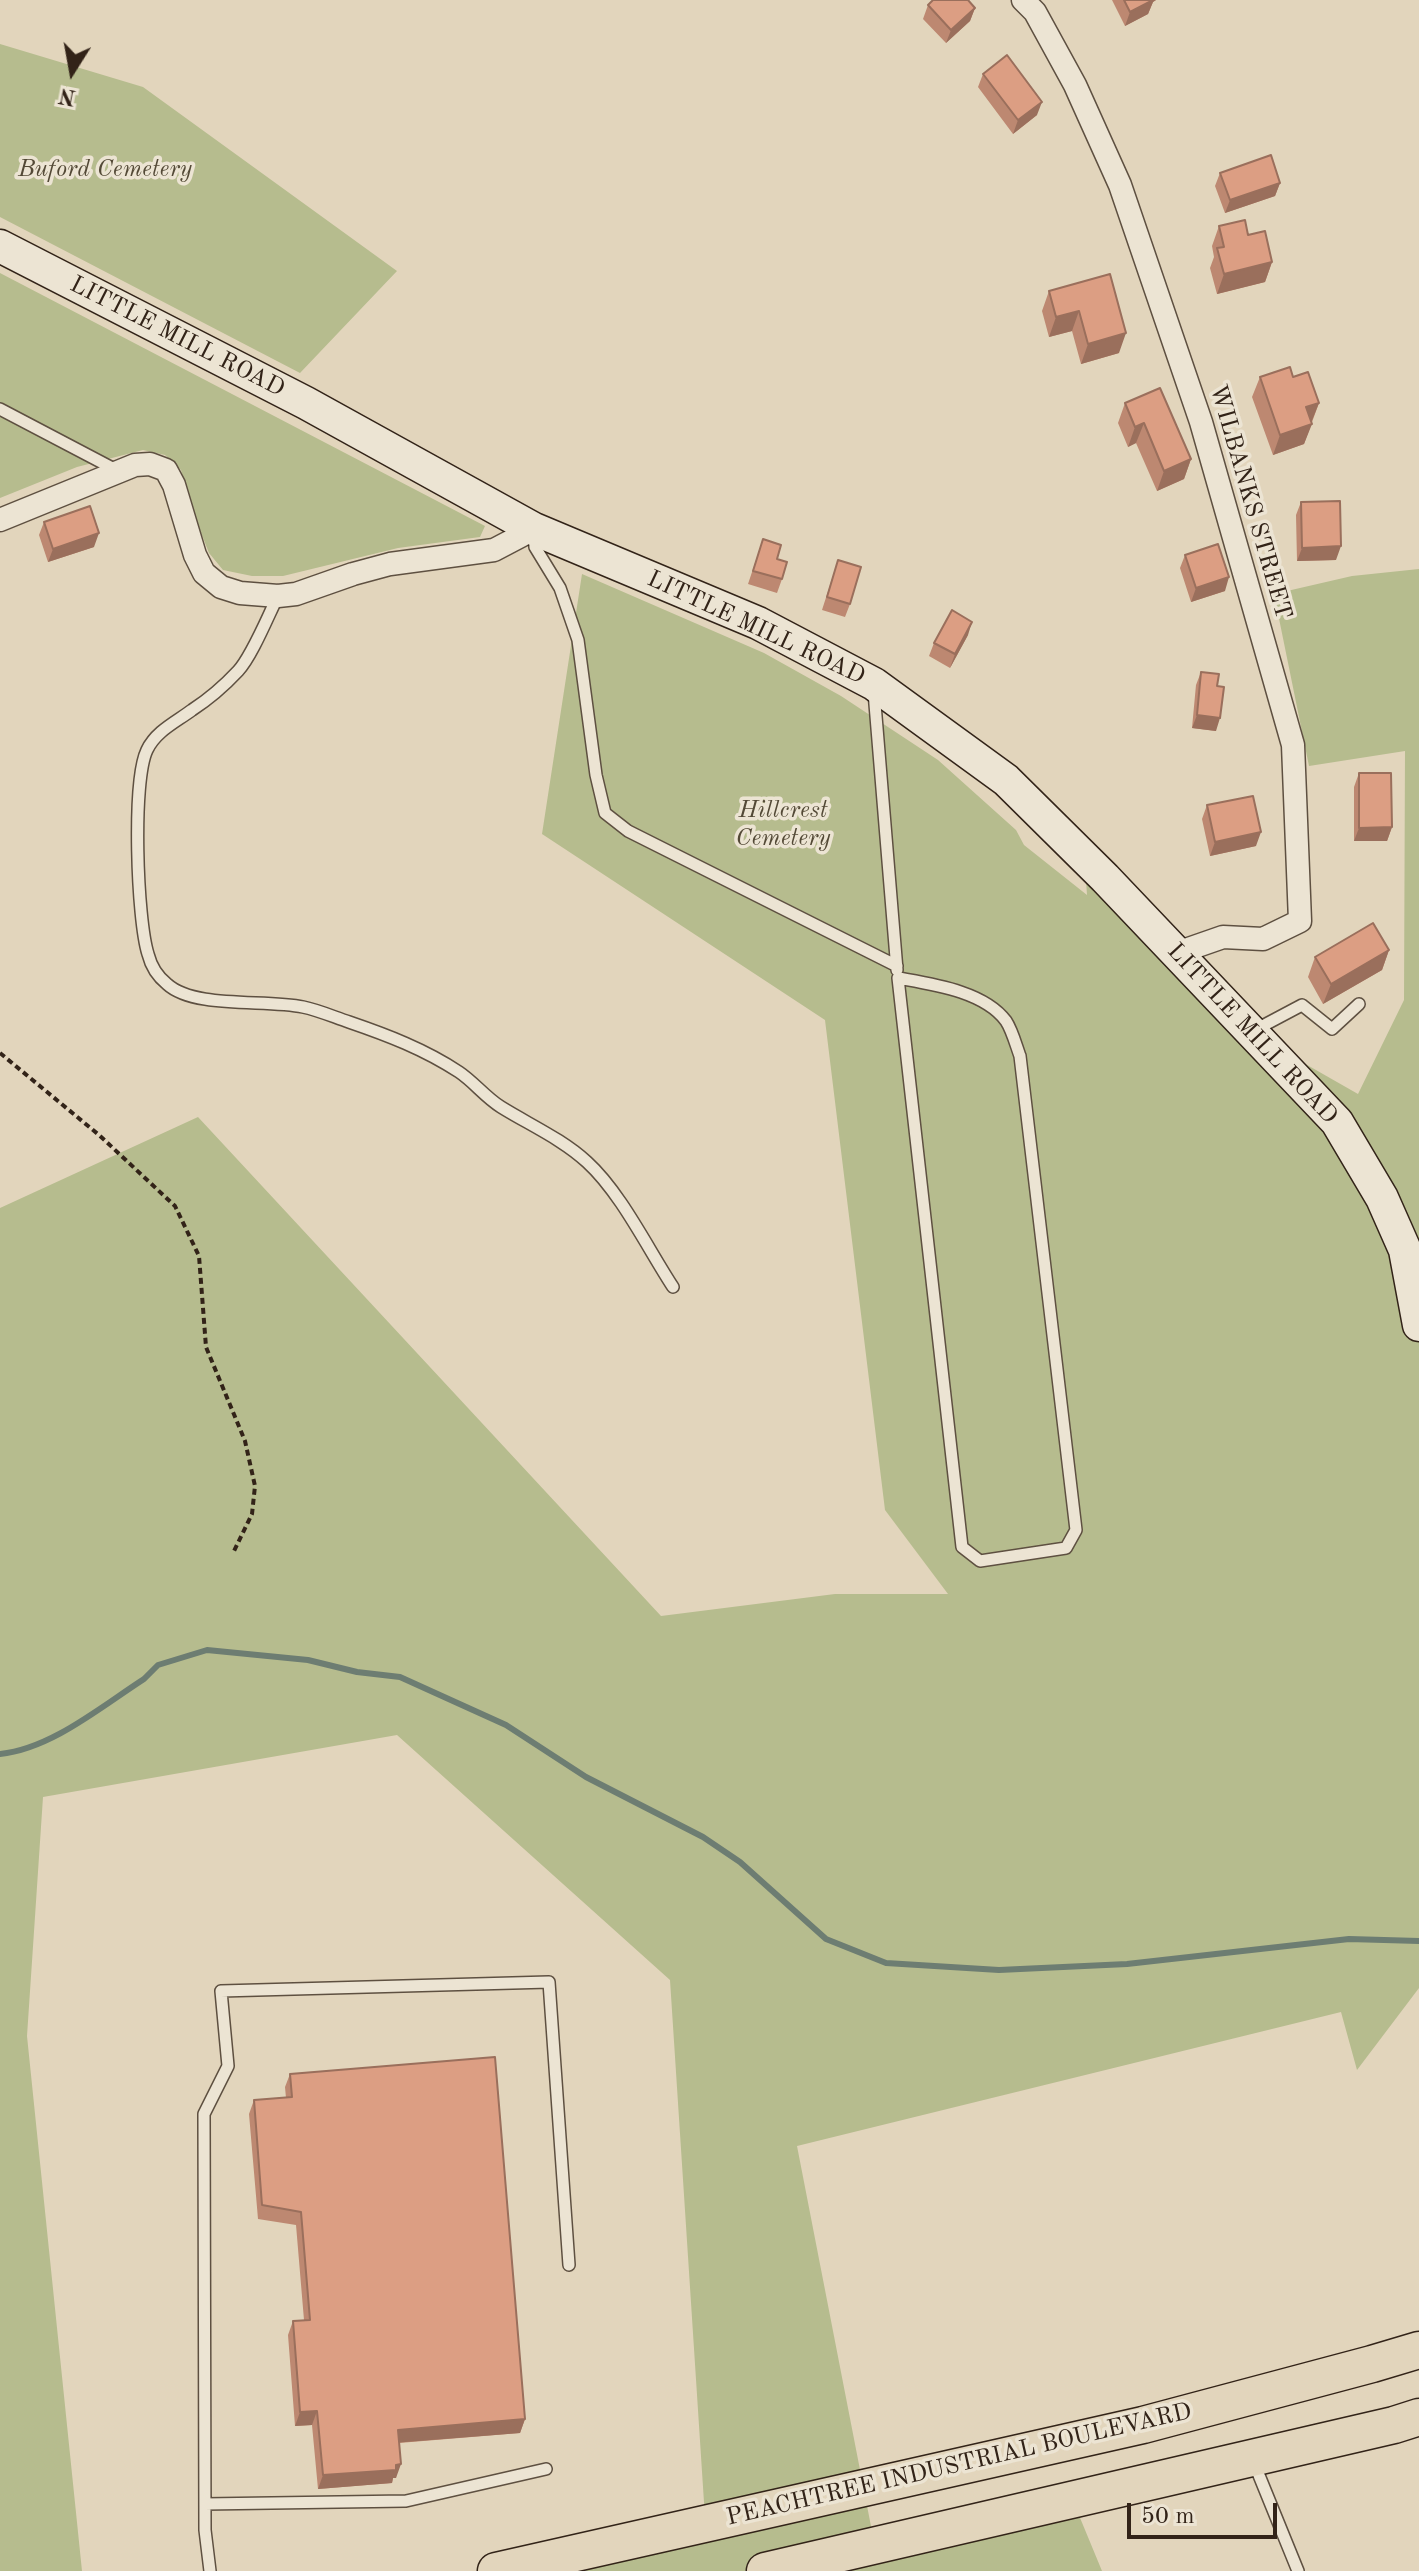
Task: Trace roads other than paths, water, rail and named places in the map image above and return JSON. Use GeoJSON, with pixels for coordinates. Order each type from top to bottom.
{"type":"FeatureCollection","features":[{"type":"Feature","properties":{"kind":"main road","name":"PEACHTREE INDUSTRIAL BOULEVARD"},"geometry":{"type":"LineString","coordinates":[[496,2571],[1143,2425],[1419,2350]]}},
{"type":"Feature","properties":{"kind":"main road"},"geometry":{"type":"LineString","coordinates":[[765,2571],[1252,2459],[1419,2417]]}},
{"type":"Feature","properties":{"kind":"main road"},"geometry":{"type":"LineString","coordinates":[[857,2489],[869,2547]]}},
{"type":"Feature","properties":{"kind":"street","name":"WILBANKS STREET"},"geometry":{"type":"LineString","coordinates":[[1023,0],[1035,12],[1075,85],[1120,185],[1201,422],[1293,745],[1300,921],[1263,939],[1223,937],[1177,953]]}},
{"type":"Feature","properties":{"kind":"street","name":"LITTLE MILL ROAD"},"geometry":{"type":"LineString","coordinates":[[0,246],[306,403],[534,529],[758,623],[874,684],[1006,780],[1105,878],[1337,1122],[1382,1198],[1405,1250],[1419,1325]]}},
{"type":"Feature","properties":{"kind":"street"},"geometry":{"type":"LineString","coordinates":[[0,520],[135,465],[150,464],[166,470],[174,485],[195,555],[204,573],[221,587],[240,593],[278,596],[296,594],[390,564],[494,550],[534,529]]}},
{"type":"Feature","properties":{"kind":"lane"},"geometry":{"type":"LineString","coordinates":[[0,409],[120,472]]}},
{"type":"Feature","properties":{"kind":"lane"},"geometry":{"type":"LineString","coordinates":[[534,529],[535,547],[560,588],[578,640],[596,775],[605,813],[628,831],[897,972],[961,991],[983,1002],[1006,1021],[1020,1056],[1076,1530],[1066,1548],[980,1561],[962,1547],[897,972],[874,684]]}},
{"type":"Feature","properties":{"kind":"lane"},"geometry":{"type":"LineString","coordinates":[[278,596],[241,668],[217,691],[162,730],[148,747],[142,763],[138,782],[143,931],[156,973],[169,987],[190,996],[306,1008],[397,1039],[453,1068],[497,1104],[557,1140],[588,1163],[612,1190],[673,1287]]}},
{"type":"Feature","properties":{"kind":"lane"},"geometry":{"type":"LineString","coordinates":[[1252,1031],[1302,1005],[1332,1029],[1359,1004]]}},
{"type":"Feature","properties":{"kind":"lane"},"geometry":{"type":"LineString","coordinates":[[210,2571],[205,2530],[204,2114],[228,2066],[221,1991],[549,1982],[569,2265]]}},
{"type":"Feature","properties":{"kind":"lane"},"geometry":{"type":"LineString","coordinates":[[1252,2459],[1298,2571]]}},
{"type":"Feature","properties":{"kind":"lane"},"geometry":{"type":"LineString","coordinates":[[205,2504],[406,2501],[546,2469]]}},
{"type":"Feature","properties":{"kind":"waterway"},"geometry":{"type":"LineString","coordinates":[[0,1754],[38,1744],[57,1735],[144,1679],[158,1665],[207,1650],[308,1660],[357,1672],[400,1677],[506,1725],[586,1777],[703,1837],[740,1862],[826,1939],[886,1963],[999,1970],[1127,1964],[1349,1939],[1419,1941]]}},
{"type":"Feature","properties":{"kind":"park label","name":"Buford Cemetery"},"geometry":{"type":"Point","coordinates":[105,170]}},
{"type":"Feature","properties":{"kind":"park label","name":"Hillcrest Cemetery"},"geometry":{"type":"Point","coordinates":[783,825]}}]}
